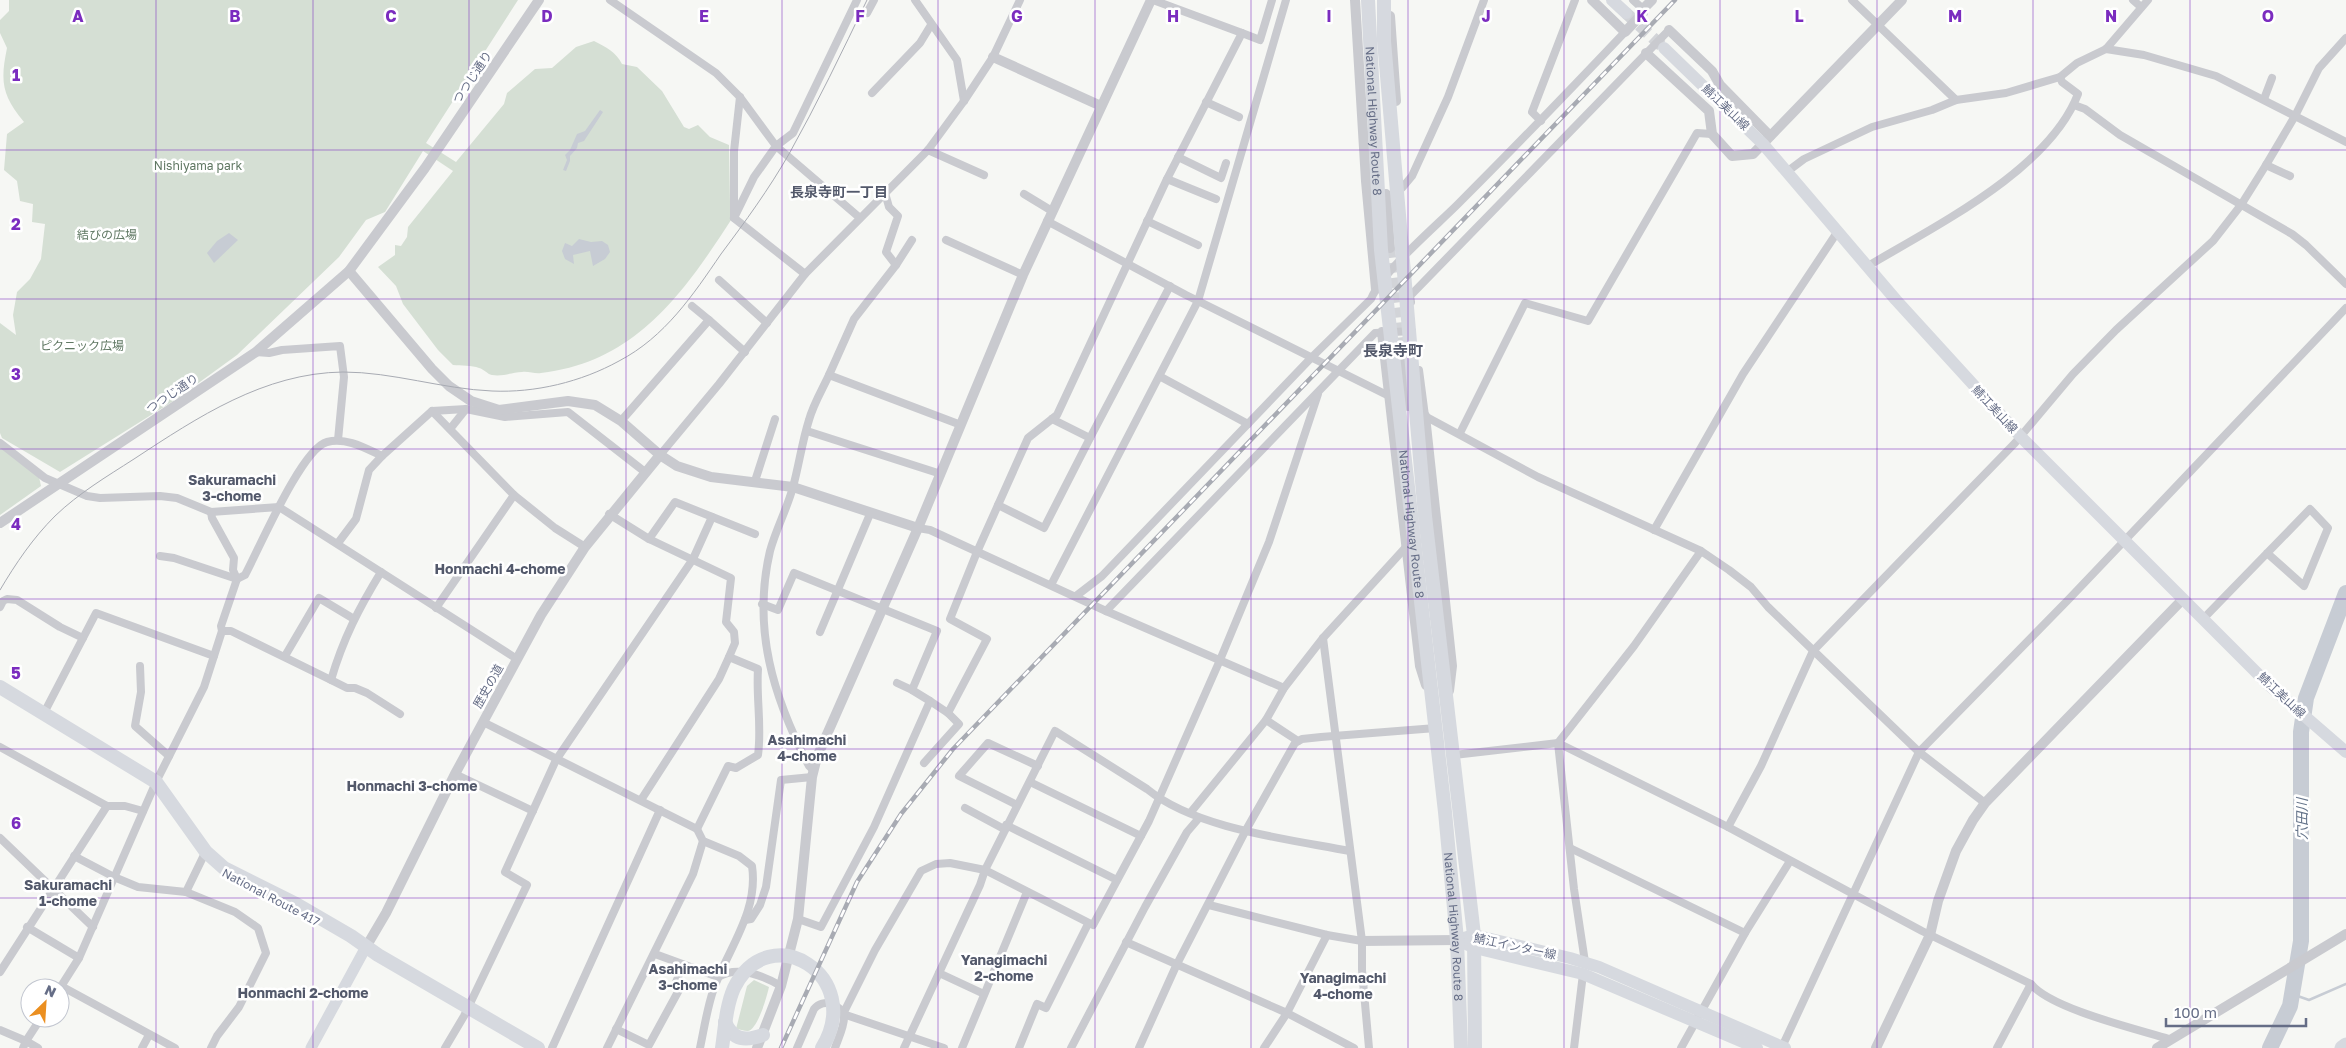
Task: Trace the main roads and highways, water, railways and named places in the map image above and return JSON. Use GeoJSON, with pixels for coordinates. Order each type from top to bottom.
{"type":"FeatureCollection","features":[{"type":"Feature","properties":{"kind":"highway","name":"National Highway Route 8"},"geometry":{"type":"LineString","coordinates":[[1368,0],[1368,43],[1381,250],[1454,754],[1474,942],[1475,1048]]}},
{"type":"Feature","properties":{"kind":"highway","name":"National Highway Route 8"},"geometry":{"type":"LineString","coordinates":[[1384,0],[1384,41],[1419,516],[1434,707],[1457,940],[1461,1048]]}},
{"type":"Feature","properties":{"kind":"highway","name":"National Route 417"},"geometry":{"type":"LineString","coordinates":[[0,687],[156,782],[215,862],[296,904],[351,936],[366,947]]}},
{"type":"Feature","properties":{"kind":"highway","name":"National Route 417"},"geometry":{"type":"LineString","coordinates":[[156,782],[164,797],[204,855],[222,872],[296,908],[538,1048]]}},
{"type":"Feature","properties":{"kind":"highway"},"geometry":{"type":"LineString","coordinates":[[722,1048],[725,1022],[734,988],[748,969],[760,960],[776,955],[792,956],[815,969],[824,979],[833,998],[834,1021],[822,1048]]}},
{"type":"Feature","properties":{"kind":"highway"},"geometry":{"type":"LineString","coordinates":[[725,1022],[728,1030],[738,1038],[760,1042]]}},
{"type":"Feature","properties":{"kind":"highway"},"geometry":{"type":"LineString","coordinates":[[2342,1048],[2346,1045]]}},
{"type":"Feature","properties":{"kind":"main road"},"geometry":{"type":"LineString","coordinates":[[1612,0],[1626,13]]}},
{"type":"Feature","properties":{"kind":"main road","name":"鯖江美山線"},"geometry":{"type":"LineString","coordinates":[[1664,48],[1766,140],[1788,171],[1902,307],[2021,437],[2270,686],[2346,752]]}},
{"type":"Feature","properties":{"kind":"main road","name":"鯖江インター線"},"geometry":{"type":"LineString","coordinates":[[1457,940],[1474,942],[1584,968],[1699,1017],[1784,1047]]}},
{"type":"Feature","properties":{"kind":"main road"},"geometry":{"type":"LineString","coordinates":[[311,1048],[366,947]]}},
{"type":"Feature","properties":{"kind":"main road","name":"鯖江インター線"},"geometry":{"type":"LineString","coordinates":[[1699,1017],[1757,1048]]}},
{"type":"Feature","properties":{"kind":"waterway","name":"穴田川"},"geometry":{"type":"LineString","coordinates":[[2270,1048],[2290,1006],[2301,941],[2301,732],[2306,698],[2346,593]]}},
{"type":"Feature","properties":{"kind":"waterway"},"geometry":{"type":"LineString","coordinates":[[2292,994],[2309,1000],[2346,984]]}},
{"type":"Feature","properties":{"kind":"tunnel"},"geometry":{"type":"LineString","coordinates":[[1626,13],[1664,48]]}},
{"type":"Feature","properties":{"kind":"tunnel"},"geometry":{"type":"LineString","coordinates":[[1390,248],[1402,350]]}},
{"type":"Feature","properties":{"kind":"tram line"},"geometry":{"type":"LineString","coordinates":[[0,590],[39,533],[74,500],[103,479],[207,413],[259,389],[286,380],[314,374],[343,372],[380,375],[473,390],[525,390],[557,385],[589,375],[635,351],[664,327],[689,300],[765,193],[789,154],[867,0]]}},
{"type":"Feature","properties":{"kind":"railway"},"geometry":{"type":"LineString","coordinates":[[781,1048],[857,882],[901,814],[953,749],[1675,0]]}},
{"type":"Feature","properties":{"kind":"district","name":"長泉寺町一丁目"},"geometry":{"type":"Point","coordinates":[839,191]}},
{"type":"Feature","properties":{"kind":"district","name":"長泉寺町"},"geometry":{"type":"Point","coordinates":[1393,350]}},
{"type":"Feature","properties":{"kind":"district","name":"Sakuramachi 3-chome"},"geometry":{"type":"Point","coordinates":[232,488]}},
{"type":"Feature","properties":{"kind":"district","name":"Honmachi 4-chome"},"geometry":{"type":"Point","coordinates":[500,568]}},
{"type":"Feature","properties":{"kind":"district","name":"Asahimachi 4-chome"},"geometry":{"type":"Point","coordinates":[807,748]}},
{"type":"Feature","properties":{"kind":"district","name":"Honmachi 3-chome"},"geometry":{"type":"Point","coordinates":[412,785]}},
{"type":"Feature","properties":{"kind":"district","name":"Sakuramachi 1-chome"},"geometry":{"type":"Point","coordinates":[68,892]}},
{"type":"Feature","properties":{"kind":"district","name":"Yanagimachi 2-chome"},"geometry":{"type":"Point","coordinates":[1004,968]}},
{"type":"Feature","properties":{"kind":"district","name":"Asahimachi 3-chome"},"geometry":{"type":"Point","coordinates":[688,976]}},
{"type":"Feature","properties":{"kind":"district","name":"Yanagimachi 4-chome"},"geometry":{"type":"Point","coordinates":[1343,986]}},
{"type":"Feature","properties":{"kind":"district","name":"Honmachi 2-chome"},"geometry":{"type":"Point","coordinates":[303,992]}},
{"type":"Feature","properties":{"kind":"park label","name":"Nishiyama park"},"geometry":{"type":"Point","coordinates":[198,165]}},
{"type":"Feature","properties":{"kind":"park label","name":"結びの広場"},"geometry":{"type":"Point","coordinates":[107,234]}},
{"type":"Feature","properties":{"kind":"park label","name":"ピクニック広場"},"geometry":{"type":"Point","coordinates":[82,345]}}]}
